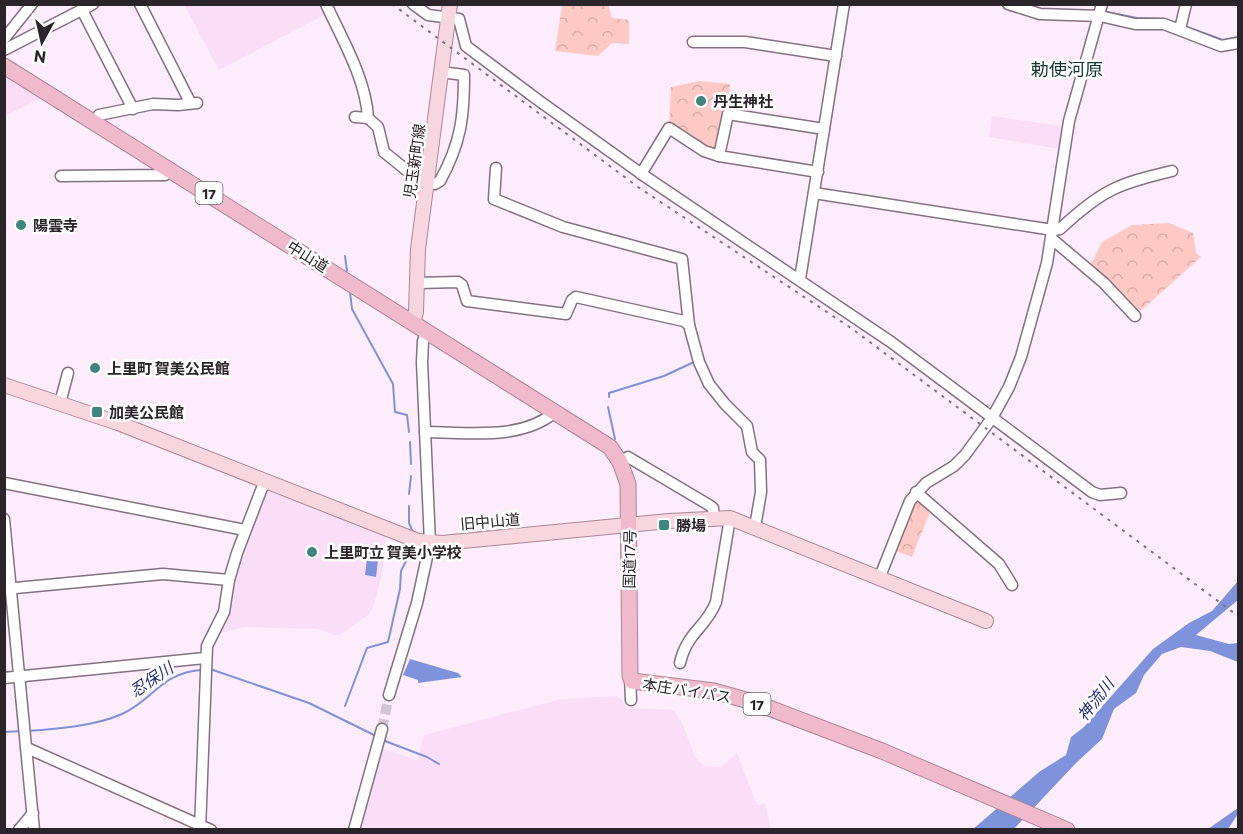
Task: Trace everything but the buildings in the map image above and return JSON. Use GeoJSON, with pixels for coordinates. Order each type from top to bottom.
{"type":"FeatureCollection","features":[{"type":"Feature","properties":{"kind":"highway","name":"中山道"},"geometry":{"type":"LineString","coordinates":[[4,66],[170,168],[610,447]]}},
{"type":"Feature","properties":{"kind":"highway","name":"国道17号"},"geometry":{"type":"LineString","coordinates":[[610,447],[620,462],[628,484],[630,676]]}},
{"type":"Feature","properties":{"kind":"highway","name":"本庄バイパス"},"geometry":{"type":"LineString","coordinates":[[630,676],[636,682],[714,691],[756,703],[882,752],[1067,830]]}},
{"type":"Feature","properties":{"kind":"main road","name":"児玉新町線"},"geometry":{"type":"LineString","coordinates":[[413,322],[418,249],[449,11]]}},
{"type":"Feature","properties":{"kind":"main road","name":"旧中山道"},"geometry":{"type":"LineString","coordinates":[[4,385],[60,403],[265,480],[404,536],[430,543],[730,518],[986,621]]}},
{"type":"Feature","properties":{"kind":"street"},"geometry":{"type":"LineString","coordinates":[[5,45],[32,4]]}},
{"type":"Feature","properties":{"kind":"street"},"geometry":{"type":"LineString","coordinates":[[5,45],[93,4]]}},
{"type":"Feature","properties":{"kind":"street"},"geometry":{"type":"LineString","coordinates":[[95,122],[99,115],[153,104],[193,103],[140,4]]}},
{"type":"Feature","properties":{"kind":"street"},"geometry":{"type":"LineString","coordinates":[[326,4],[346,47],[367,104],[368,118]]}},
{"type":"Feature","properties":{"kind":"street"},"geometry":{"type":"LineString","coordinates":[[413,4],[428,15],[449,11],[460,20],[468,48],[641,174],[801,279],[963,394],[1096,494],[1121,493]]}},
{"type":"Feature","properties":{"kind":"street"},"geometry":{"type":"LineString","coordinates":[[801,279],[844,4]]}},
{"type":"Feature","properties":{"kind":"street"},"geometry":{"type":"LineString","coordinates":[[1008,4],[1040,14],[1101,10],[1180,29],[1221,46],[1239,43]]}},
{"type":"Feature","properties":{"kind":"street"},"geometry":{"type":"LineString","coordinates":[[1180,29],[1186,4]]}},
{"type":"Feature","properties":{"kind":"street"},"geometry":{"type":"LineString","coordinates":[[82,10],[133,109]]}},
{"type":"Feature","properties":{"kind":"street"},"geometry":{"type":"LineString","coordinates":[[879,579],[901,518],[916,492],[958,462],[992,418],[1009,387],[1021,357],[1053,235],[1071,114],[1101,10]]}},
{"type":"Feature","properties":{"kind":"street"},"geometry":{"type":"LineString","coordinates":[[693,42],[745,42],[836,57]]}},
{"type":"Feature","properties":{"kind":"street"},"geometry":{"type":"LineString","coordinates":[[355,117],[368,118],[378,127],[384,152],[421,182],[439,182],[458,145],[464,115],[464,75],[441,72]]}},
{"type":"Feature","properties":{"kind":"street"},"geometry":{"type":"LineString","coordinates":[[719,156],[728,114],[824,129]]}},
{"type":"Feature","properties":{"kind":"street"},"geometry":{"type":"LineString","coordinates":[[641,174],[669,128],[704,151],[719,156],[818,172]]}},
{"type":"Feature","properties":{"kind":"street"},"geometry":{"type":"LineString","coordinates":[[61,176],[165,175],[170,168]]}},
{"type":"Feature","properties":{"kind":"street"},"geometry":{"type":"LineString","coordinates":[[496,168],[494,199],[563,227],[682,260],[689,325],[699,362],[709,384],[724,404],[747,426],[752,452],[761,464],[761,492],[755,527]]}},
{"type":"Feature","properties":{"kind":"street"},"geometry":{"type":"LineString","coordinates":[[1053,235],[1089,201],[1113,188],[1126,182],[1172,171]]}},
{"type":"Feature","properties":{"kind":"street"},"geometry":{"type":"LineString","coordinates":[[814,193],[1053,235],[1135,316]]}},
{"type":"Feature","properties":{"kind":"street"},"geometry":{"type":"LineString","coordinates":[[417,283],[458,282],[468,302],[564,315],[569,312],[572,300],[576,297],[684,321],[689,325]]}},
{"type":"Feature","properties":{"kind":"street"},"geometry":{"type":"LineString","coordinates":[[389,695],[417,603],[430,543],[422,349],[427,331]]}},
{"type":"Feature","properties":{"kind":"street"},"geometry":{"type":"LineString","coordinates":[[60,403],[68,373]]}},
{"type":"Feature","properties":{"kind":"street"},"geometry":{"type":"LineString","coordinates":[[425,432],[489,433],[517,430],[542,421],[555,412]]}},
{"type":"Feature","properties":{"kind":"street"},"geometry":{"type":"LineString","coordinates":[[628,457],[709,505],[713,508],[714,520]]}},
{"type":"Feature","properties":{"kind":"street"},"geometry":{"type":"LineString","coordinates":[[200,827],[205,666],[209,640],[224,612],[229,580],[245,530],[265,480]]}},
{"type":"Feature","properties":{"kind":"street"},"geometry":{"type":"LineString","coordinates":[[4,483],[245,530]]}},
{"type":"Feature","properties":{"kind":"street"},"geometry":{"type":"LineString","coordinates":[[916,492],[999,564],[1012,585]]}},
{"type":"Feature","properties":{"kind":"street"},"geometry":{"type":"LineString","coordinates":[[680,663],[689,638],[711,614],[716,602],[730,518]]}},
{"type":"Feature","properties":{"kind":"street"},"geometry":{"type":"LineString","coordinates":[[4,519],[8,589],[20,677],[34,830]]}},
{"type":"Feature","properties":{"kind":"street"},"geometry":{"type":"LineString","coordinates":[[8,589],[163,574],[229,580]]}},
{"type":"Feature","properties":{"kind":"street"},"geometry":{"type":"LineString","coordinates":[[4,678],[205,666]]}},
{"type":"Feature","properties":{"kind":"street"},"geometry":{"type":"LineString","coordinates":[[630,676],[631,700]]}},
{"type":"Feature","properties":{"kind":"street"},"geometry":{"type":"LineString","coordinates":[[354,830],[382,729]]}},
{"type":"Feature","properties":{"kind":"street"},"geometry":{"type":"LineString","coordinates":[[27,748],[211,830]]}},
{"type":"Feature","properties":{"kind":"street"},"geometry":{"type":"LineString","coordinates":[[19,830],[33,813]]}},
{"type":"Feature","properties":{"kind":"shaded area"},"geometry":{"type":"Polygon","coordinates":[[[324,4],[326,14],[219,70],[184,5],[324,4]]]}},
{"type":"Feature","properties":{"kind":"shaded area"},"geometry":{"type":"Polygon","coordinates":[[[5,74],[42,98],[5,116],[5,74]]]}},
{"type":"Feature","properties":{"kind":"shaded area"},"geometry":{"type":"Polygon","coordinates":[[[992,116],[1068,127],[1065,150],[989,137],[992,116]]]}},
{"type":"Feature","properties":{"kind":"shaded area","name":"上里町立 賀美小学校"},"geometry":{"type":"Polygon","coordinates":[[[265,487],[386,535],[382,574],[373,608],[368,615],[342,634],[334,635],[318,629],[243,627],[215,635],[265,487]]]}},
{"type":"Feature","properties":{"kind":"shaded area"},"geometry":{"type":"Polygon","coordinates":[[[615,696],[621,699],[627,708],[674,710],[683,725],[695,757],[704,766],[721,767],[737,753],[757,805],[765,803],[771,829],[358,830],[381,748],[417,760],[424,735],[562,699],[615,696]]]}},
{"type":"Feature","properties":{"kind":"green space"},"geometry":{"type":"Polygon","coordinates":[[[562,5],[608,5],[612,18],[629,20],[629,44],[612,43],[598,56],[555,51],[562,5]]]}},
{"type":"Feature","properties":{"kind":"green space"},"geometry":{"type":"Polygon","coordinates":[[[699,81],[730,84],[728,114],[719,156],[669,128],[671,87],[699,81]]]}},
{"type":"Feature","properties":{"kind":"green space"},"geometry":{"type":"Polygon","coordinates":[[[1169,223],[1193,233],[1196,253],[1201,257],[1135,316],[1088,270],[1102,242],[1132,225],[1169,223]]]}},
{"type":"Feature","properties":{"kind":"green space"},"geometry":{"type":"Polygon","coordinates":[[[915,498],[932,507],[912,557],[893,550],[915,498]]]}},
{"type":"Feature","properties":{"kind":"water"},"geometry":{"type":"Polygon","coordinates":[[[368,550],[379,552],[376,577],[365,575],[368,550]]]}},
{"type":"Feature","properties":{"kind":"water"},"geometry":{"type":"Polygon","coordinates":[[[1238,581],[1238,600],[1196,635],[1229,644],[1238,643],[1238,662],[1210,651],[1181,647],[1162,654],[1144,675],[1136,693],[1114,709],[1102,739],[1076,763],[1014,829],[972,830],[1039,772],[1066,755],[1071,737],[1084,727],[1153,649],[1189,623],[1212,611],[1238,581]]]}},
{"type":"Feature","properties":{"kind":"water"},"geometry":{"type":"Polygon","coordinates":[[[410,659],[458,673],[462,677],[418,683],[418,680],[403,675],[410,659]]]}},
{"type":"Feature","properties":{"kind":"water"},"geometry":{"type":"Polygon","coordinates":[[[1238,808],[1238,814],[1228,829],[1208,829],[1238,808]]]}},
{"type":"Feature","properties":{"kind":"waterway"},"geometry":{"type":"LineString","coordinates":[[1107,12],[1137,18],[1164,19],[1176,23]]}},
{"type":"Feature","properties":{"kind":"waterway"},"geometry":{"type":"LineString","coordinates":[[1187,27],[1223,40],[1238,37]]}},
{"type":"Feature","properties":{"kind":"waterway"},"geometry":{"type":"LineString","coordinates":[[345,256],[347,271]]}},
{"type":"Feature","properties":{"kind":"waterway"},"geometry":{"type":"LineString","coordinates":[[350,292],[352,309],[393,384],[395,412],[407,415],[409,432]]}},
{"type":"Feature","properties":{"kind":"waterway"},"geometry":{"type":"LineString","coordinates":[[609,397],[609,393],[664,376],[694,362]]}},
{"type":"Feature","properties":{"kind":"waterway"},"geometry":{"type":"LineString","coordinates":[[608,407],[615,439]]}},
{"type":"Feature","properties":{"kind":"waterway"},"geometry":{"type":"LineString","coordinates":[[410,442],[411,464]]}},
{"type":"Feature","properties":{"kind":"waterway"},"geometry":{"type":"LineString","coordinates":[[409,494],[411,476]]}},
{"type":"Feature","properties":{"kind":"waterway"},"geometry":{"type":"LineString","coordinates":[[409,506],[409,523],[413,532]]}},
{"type":"Feature","properties":{"kind":"waterway"},"geometry":{"type":"LineString","coordinates":[[345,706],[367,648],[388,642],[400,589],[401,571],[413,547]]}},
{"type":"Feature","properties":{"kind":"waterway","name":"忍保川"},"geometry":{"type":"LineString","coordinates":[[210,669],[309,703],[374,735]]}},
{"type":"Feature","properties":{"kind":"waterway","name":"忍保川"},"geometry":{"type":"LineString","coordinates":[[27,731],[76,726],[111,718],[133,708],[176,676],[201,670]]}},
{"type":"Feature","properties":{"kind":"waterway","name":"忍保川"},"geometry":{"type":"LineString","coordinates":[[4,732],[22,731]]}},
{"type":"Feature","properties":{"kind":"waterway","name":"忍保川"},"geometry":{"type":"LineString","coordinates":[[385,741],[439,764]]}},
{"type":"Feature","properties":{"kind":"tunnel"},"geometry":{"type":"LineString","coordinates":[[382,729],[389,695]]}},
{"type":"Feature","properties":{"kind":"railway"},"geometry":{"type":"LineString","coordinates":[[392,4],[638,187],[851,328],[1238,616]]}},
{"type":"Feature","properties":{"kind":"place","name":"丹生神社"},"geometry":{"type":"Point","coordinates":[701,101]}},
{"type":"Feature","properties":{"kind":"place","name":"陽雲寺"},"geometry":{"type":"Point","coordinates":[21,225]}},
{"type":"Feature","properties":{"kind":"place","name":"上里町 賀美公民館"},"geometry":{"type":"Point","coordinates":[95,368]}},
{"type":"Feature","properties":{"kind":"place","name":"加美公民館"},"geometry":{"type":"Point","coordinates":[97,412]}},
{"type":"Feature","properties":{"kind":"place","name":"勝場"},"geometry":{"type":"Point","coordinates":[664,525]}},
{"type":"Feature","properties":{"kind":"place","name":"上里町立 賀美小学校"},"geometry":{"type":"Point","coordinates":[312,552]}},
{"type":"Feature","properties":{"kind":"district","name":"勅使河原"},"geometry":{"type":"Point","coordinates":[1067,69]}},
{"type":"Feature","properties":{"kind":"water label","name":"神流川"},"geometry":{"type":"Point","coordinates":[1095,699]}}]}
